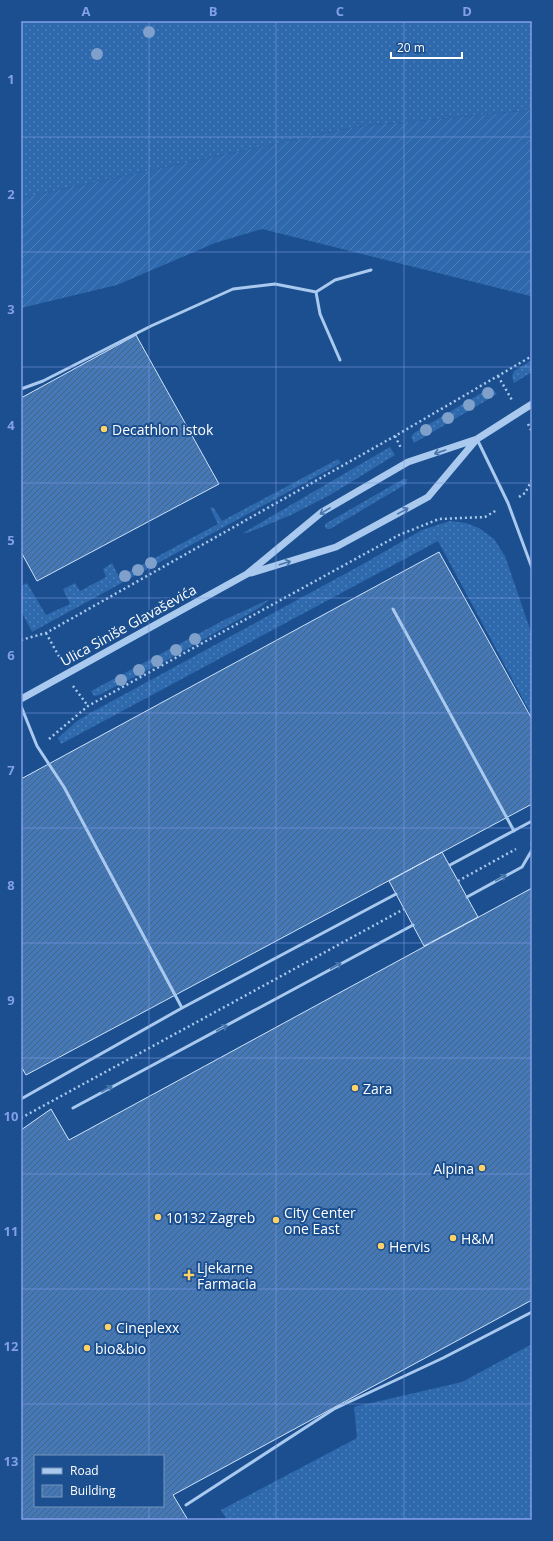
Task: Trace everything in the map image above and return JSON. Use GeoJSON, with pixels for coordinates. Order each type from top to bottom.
{"type":"FeatureCollection","features":[{"type":"Feature","properties":{"kind":"street","name":"Ulica Siniše Glavaševića"},"geometry":{"type":"LineString","coordinates":[[21,699],[247,574],[322,512],[408,462],[477,439],[532,404]]}},
{"type":"Feature","properties":{"kind":"street","name":"Ulica Siniše Glavaševića"},"geometry":{"type":"LineString","coordinates":[[247,574],[336,547],[428,497],[477,439]]}},
{"type":"Feature","properties":{"kind":"lane"},"geometry":{"type":"LineString","coordinates":[[21,389],[43,381],[151,326],[233,289],[275,284],[316,292],[335,280],[371,270]]}},
{"type":"Feature","properties":{"kind":"lane"},"geometry":{"type":"LineString","coordinates":[[316,292],[320,314],[340,360]]}},
{"type":"Feature","properties":{"kind":"lane"},"geometry":{"type":"LineString","coordinates":[[477,439],[508,503],[532,568]]}},
{"type":"Feature","properties":{"kind":"lane"},"geometry":{"type":"LineString","coordinates":[[393,609],[514,831]]}},
{"type":"Feature","properties":{"kind":"lane"},"geometry":{"type":"LineString","coordinates":[[21,706],[37,746],[64,787],[182,1008]]}},
{"type":"Feature","properties":{"kind":"lane"},"geometry":{"type":"LineString","coordinates":[[450,865],[532,821]]}},
{"type":"Feature","properties":{"kind":"lane"},"geometry":{"type":"LineString","coordinates":[[467,897],[522,867],[532,850]]}},
{"type":"Feature","properties":{"kind":"lane"},"geometry":{"type":"LineString","coordinates":[[21,1099],[182,1008],[396,894]]}},
{"type":"Feature","properties":{"kind":"lane"},"geometry":{"type":"LineString","coordinates":[[73,1108],[413,926]]}},
{"type":"Feature","properties":{"kind":"lane"},"geometry":{"type":"LineString","coordinates":[[186,1505],[334,1409],[443,1358],[532,1312]]}},
{"type":"Feature","properties":{"kind":"path"},"geometry":{"type":"LineString","coordinates":[[21,640],[46,633],[395,436],[532,356]]}},
{"type":"Feature","properties":{"kind":"path"},"geometry":{"type":"LineString","coordinates":[[395,436],[408,462]]}},
{"type":"Feature","properties":{"kind":"path"},"geometry":{"type":"LineString","coordinates":[[525,493],[532,480]]}},
{"type":"Feature","properties":{"kind":"path"},"geometry":{"type":"LineString","coordinates":[[428,497],[440,519]]}},
{"type":"Feature","properties":{"kind":"path"},"geometry":{"type":"LineString","coordinates":[[52,737],[88,706],[399,535],[440,519],[485,517]]}},
{"type":"Feature","properties":{"kind":"path"},"geometry":{"type":"LineString","coordinates":[[458,881],[519,848]]}},
{"type":"Feature","properties":{"kind":"path"},"geometry":{"type":"LineString","coordinates":[[21,1118],[404,910]]}},
{"type":"Feature","properties":{"kind":"shaded area"},"geometry":{"type":"Polygon","coordinates":[[[21,21],[532,21],[532,110],[355,127],[21,198],[21,21]]]}},
{"type":"Feature","properties":{"kind":"shaded area"},"geometry":{"type":"Polygon","coordinates":[[[532,110],[532,294],[530,296],[262,229],[215,243],[117,285],[21,308],[21,198],[355,127],[532,110]]]}},
{"type":"Feature","properties":{"kind":"shaded area"},"geometry":{"type":"Polygon","coordinates":[[[532,360],[532,372],[514,383],[512,376],[514,371],[532,360]]]}},
{"type":"Feature","properties":{"kind":"shaded area"},"geometry":{"type":"Polygon","coordinates":[[[488,389],[492,389],[497,394],[414,443],[411,437],[414,433],[488,389]]]}},
{"type":"Feature","properties":{"kind":"shaded area"},"geometry":{"type":"Polygon","coordinates":[[[390,447],[395,455],[330,495],[291,515],[247,533],[243,533],[390,447]]]}},
{"type":"Feature","properties":{"kind":"shaded area"},"geometry":{"type":"Polygon","coordinates":[[[338,459],[341,463],[32,632],[21,611],[21,586],[27,583],[46,615],[70,604],[63,589],[75,583],[80,591],[106,577],[103,569],[112,563],[119,577],[218,524],[210,508],[213,507],[222,521],[338,459]]]}},
{"type":"Feature","properties":{"kind":"shaded area"},"geometry":{"type":"Polygon","coordinates":[[[403,479],[407,479],[406,484],[330,529],[325,527],[325,524],[403,479]]]}},
{"type":"Feature","properties":{"kind":"shaded area"},"geometry":{"type":"Polygon","coordinates":[[[450,521],[466,523],[479,528],[494,539],[505,556],[532,635],[532,716],[438,541],[61,744],[58,738],[77,721],[92,712],[363,564],[422,530],[450,521]]]}},
{"type":"Feature","properties":{"kind":"shaded area"},"geometry":{"type":"Polygon","coordinates":[[[270,599],[259,608],[160,664],[99,695],[94,696],[91,691],[224,620],[270,599]]]}},
{"type":"Feature","properties":{"kind":"shaded area"},"geometry":{"type":"Polygon","coordinates":[[[532,1344],[532,1520],[227,1520],[221,1510],[357,1438],[354,1407],[462,1382],[532,1344]]]}},
{"type":"Feature","properties":{"kind":"building","name":"Decathlon istok"},"geometry":{"type":"Polygon","coordinates":[[[136,335],[219,484],[37,581],[21,552],[21,398],[136,335]]]}},
{"type":"Feature","properties":{"kind":"building"},"geometry":{"type":"Polygon","coordinates":[[[439,552],[532,719],[532,804],[26,1075],[21,1066],[21,779],[439,552]]]}},
{"type":"Feature","properties":{"kind":"building"},"geometry":{"type":"Polygon","coordinates":[[[442,852],[478,917],[424,946],[389,881],[442,852]]]}},
{"type":"Feature","properties":{"kind":"building","name":"City Center one East"},"geometry":{"type":"Polygon","coordinates":[[[532,888],[532,1300],[173,1495],[188,1520],[21,1520],[21,1130],[51,1109],[69,1140],[532,888]]]}},
{"type":"Feature","properties":{"kind":"place","name":"Decathlon istok"},"geometry":{"type":"Point","coordinates":[104,429]}},
{"type":"Feature","properties":{"kind":"place","name":"Zara"},"geometry":{"type":"Point","coordinates":[355,1088]}},
{"type":"Feature","properties":{"kind":"place","name":"Alpina"},"geometry":{"type":"Point","coordinates":[482,1168]}},
{"type":"Feature","properties":{"kind":"place","name":"10132 Zagreb"},"geometry":{"type":"Point","coordinates":[158,1217]}},
{"type":"Feature","properties":{"kind":"place","name":"City Center one East"},"geometry":{"type":"Point","coordinates":[276,1220]}},
{"type":"Feature","properties":{"kind":"place","name":"H&M"},"geometry":{"type":"Point","coordinates":[453,1238]}},
{"type":"Feature","properties":{"kind":"place","name":"Hervis"},"geometry":{"type":"Point","coordinates":[381,1246]}},
{"type":"Feature","properties":{"kind":"place","name":"Ljekarne Farmacia"},"geometry":{"type":"Point","coordinates":[189,1275]}},
{"type":"Feature","properties":{"kind":"place","name":"Cineplexx"},"geometry":{"type":"Point","coordinates":[108,1327]}},
{"type":"Feature","properties":{"kind":"place","name":"bio&bio"},"geometry":{"type":"Point","coordinates":[87,1348]}}]}
